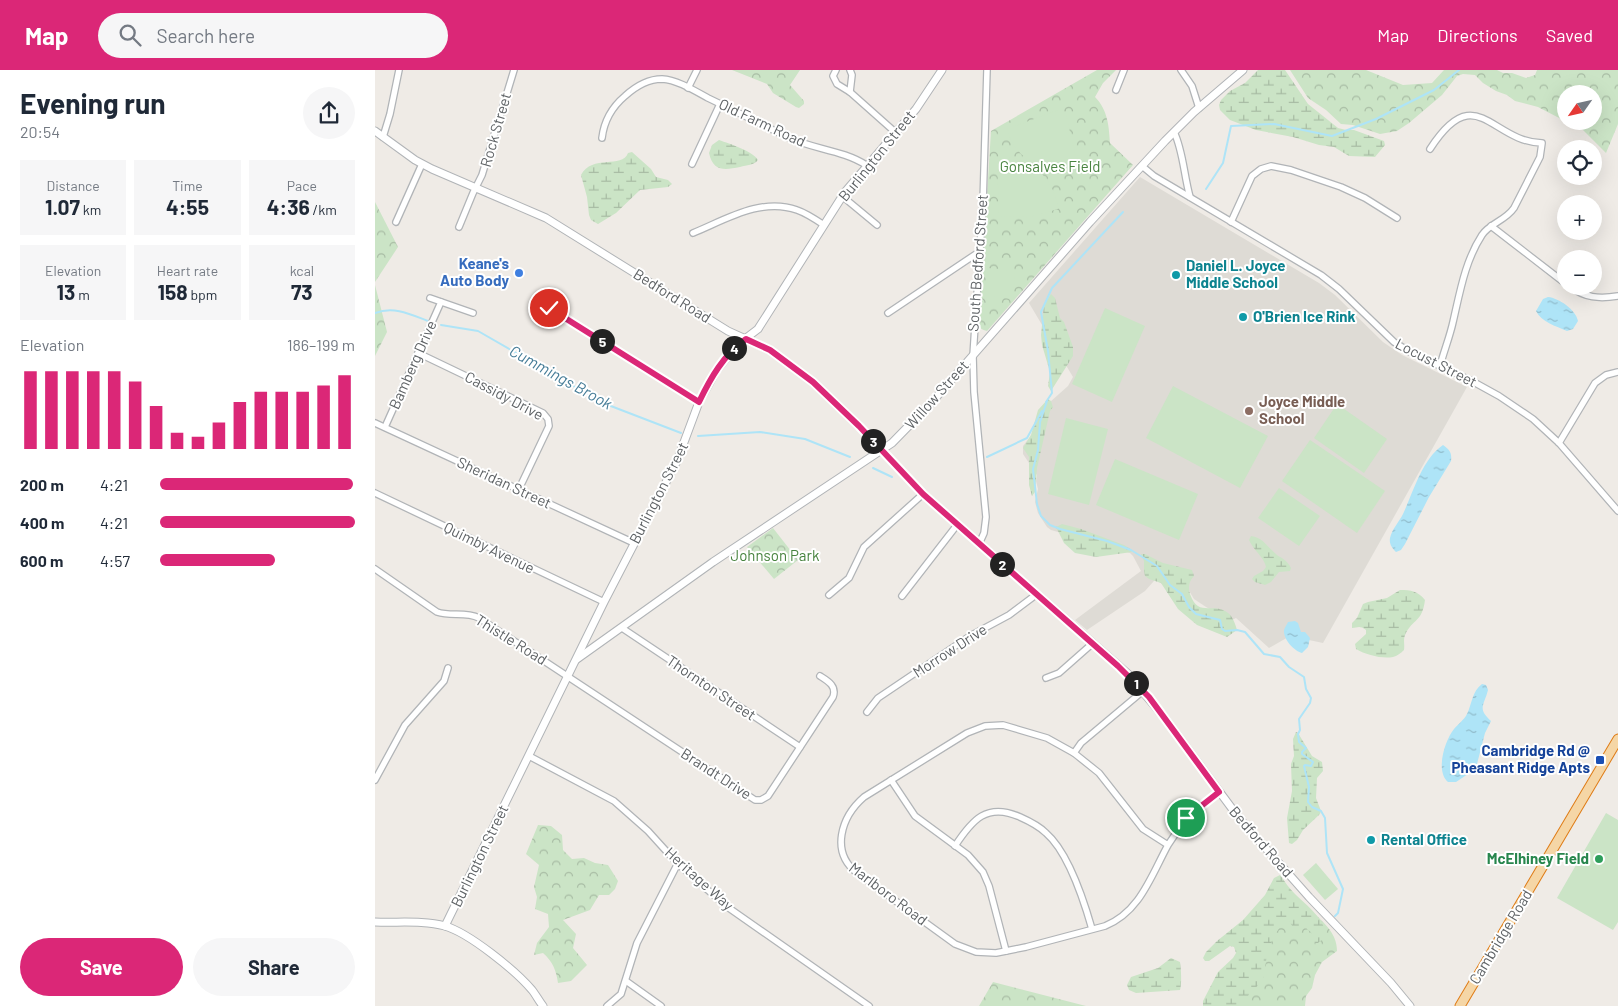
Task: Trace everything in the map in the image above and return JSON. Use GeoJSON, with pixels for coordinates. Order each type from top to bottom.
{"type":"FeatureCollection","features":[{"type":"Feature","properties":{"kind":"highway","name":"Cambridge Road"},"geometry":{"type":"LineString","coordinates":[[1460,1006],[1618,739]]}},
{"type":"Feature","properties":{"kind":"street"},"geometry":{"type":"LineString","coordinates":[[383,137],[399,70]]}},
{"type":"Feature","properties":{"kind":"street","name":"Rock Street"},"geometry":{"type":"LineString","coordinates":[[459,227],[484,170],[514,70]]}},
{"type":"Feature","properties":{"kind":"street"},"geometry":{"type":"LineString","coordinates":[[688,88],[697,70]]}},
{"type":"Feature","properties":{"kind":"street"},"geometry":{"type":"LineString","coordinates":[[836,70],[833,75],[835,81],[895,132]]}},
{"type":"Feature","properties":{"kind":"street"},"geometry":{"type":"LineString","coordinates":[[850,70],[853,75],[850,92]]}},
{"type":"Feature","properties":{"kind":"street","name":"Burlington Street"},"geometry":{"type":"LineString","coordinates":[[445,926],[569,676],[603,602],[677,461],[699,402],[718,368],[735,346],[759,328],[842,196],[921,101],[942,70]]}},
{"type":"Feature","properties":{"kind":"street","name":"South Bedford Street"},"geometry":{"type":"LineString","coordinates":[[979,544],[984,533],[986,517],[973,356],[987,70]]}},
{"type":"Feature","properties":{"kind":"street"},"geometry":{"type":"LineString","coordinates":[[1116,90],[1124,70]]}},
{"type":"Feature","properties":{"kind":"street"},"geometry":{"type":"LineString","coordinates":[[1181,70],[1192,86],[1199,108]]}},
{"type":"Feature","properties":{"kind":"street","name":"Willow Street"},"geometry":{"type":"LineString","coordinates":[[577,659],[720,558],[882,450],[917,418],[1090,222],[1174,132],[1243,70]]}},
{"type":"Feature","properties":{"kind":"street","name":"Old Farm Road"},"geometry":{"type":"LineString","coordinates":[[602,138],[604,126],[613,108],[626,95],[648,81],[671,80],[788,137],[855,159],[866,165]]}},
{"type":"Feature","properties":{"kind":"street"},"geometry":{"type":"LineString","coordinates":[[691,164],[720,104]]}},
{"type":"Feature","properties":{"kind":"street"},"geometry":{"type":"LineString","coordinates":[[1430,149],[1452,122],[1458,118],[1469,116],[1486,120],[1525,140],[1542,143],[1540,157],[1514,208],[1506,218],[1491,226],[1481,237],[1460,287],[1450,332],[1439,366]]}},
{"type":"Feature","properties":{"kind":"street","name":"Bedford Road"},"geometry":{"type":"LineString","coordinates":[[375,131],[422,164],[546,218],[711,320],[770,350],[805,376],[835,402],[923,494],[1093,642],[1143,690],[1239,818],[1292,879],[1387,979],[1410,1006]]}},
{"type":"Feature","properties":{"kind":"street"},"geometry":{"type":"LineString","coordinates":[[1174,132],[1178,141],[1190,197]]}},
{"type":"Feature","properties":{"kind":"street"},"geometry":{"type":"LineString","coordinates":[[396,222],[422,164]]}},
{"type":"Feature","properties":{"kind":"street","name":"Locust Street"},"geometry":{"type":"LineString","coordinates":[[1142,166],[1154,176],[1321,275],[1339,289],[1394,342],[1410,352],[1499,396],[1533,420],[1559,443],[1618,511]]}},
{"type":"Feature","properties":{"kind":"street"},"geometry":{"type":"LineString","coordinates":[[1231,222],[1252,176],[1261,169],[1271,166],[1291,170],[1341,187],[1365,198],[1397,218]]}},
{"type":"Feature","properties":{"kind":"street"},"geometry":{"type":"LineString","coordinates":[[842,196],[877,225]]}},
{"type":"Feature","properties":{"kind":"street"},"geometry":{"type":"LineString","coordinates":[[693,233],[754,208],[770,206],[781,206],[797,210],[824,225]]}},
{"type":"Feature","properties":{"kind":"street"},"geometry":{"type":"LineString","coordinates":[[1491,226],[1557,277]]}},
{"type":"Feature","properties":{"kind":"street"},"geometry":{"type":"LineString","coordinates":[[887,313],[979,252]]}},
{"type":"Feature","properties":{"kind":"street"},"geometry":{"type":"LineString","coordinates":[[1584,295],[1591,297],[1618,296]]}},
{"type":"Feature","properties":{"kind":"street","name":"Bamberg Drive"},"geometry":{"type":"LineString","coordinates":[[430,298],[473,313]]}},
{"type":"Feature","properties":{"kind":"street","name":"Bamberg Drive"},"geometry":{"type":"LineString","coordinates":[[385,428],[441,302]]}},
{"type":"Feature","properties":{"kind":"street"},"geometry":{"type":"LineString","coordinates":[[549,308],[699,402]]}},
{"type":"Feature","properties":{"kind":"street","name":"Cassidy Drive"},"geometry":{"type":"LineString","coordinates":[[419,353],[547,417],[549,426],[519,489]]}},
{"type":"Feature","properties":{"kind":"street"},"geometry":{"type":"LineString","coordinates":[[1559,443],[1595,383],[1606,375],[1618,372]]}},
{"type":"Feature","properties":{"kind":"street","name":"Sheridan Street"},"geometry":{"type":"LineString","coordinates":[[375,423],[634,543]]}},
{"type":"Feature","properties":{"kind":"street","name":"Quimby Avenue"},"geometry":{"type":"LineString","coordinates":[[375,493],[603,602]]}},
{"type":"Feature","properties":{"kind":"street"},"geometry":{"type":"LineString","coordinates":[[829,595],[849,578],[864,547],[923,494]]}},
{"type":"Feature","properties":{"kind":"street"},"geometry":{"type":"LineString","coordinates":[[902,596],[957,525]]}},
{"type":"Feature","properties":{"kind":"street","name":"Thistle Road"},"geometry":{"type":"LineString","coordinates":[[375,568],[433,610],[443,614],[464,613],[477,617],[569,676]]}},
{"type":"Feature","properties":{"kind":"street","name":"Morrow Drive"},"geometry":{"type":"LineString","coordinates":[[867,712],[878,698],[970,636],[1009,615],[1037,594]]}},
{"type":"Feature","properties":{"kind":"street","name":"Thornton Street"},"geometry":{"type":"LineString","coordinates":[[622,628],[800,747]]}},
{"type":"Feature","properties":{"kind":"street"},"geometry":{"type":"LineString","coordinates":[[1046,678],[1059,673],[1093,642]]}},
{"type":"Feature","properties":{"kind":"street"},"geometry":{"type":"LineString","coordinates":[[375,780],[401,731],[444,681],[448,668]]}},
{"type":"Feature","properties":{"kind":"street","name":"Brandt Drive"},"geometry":{"type":"LineString","coordinates":[[569,676],[755,800],[761,800],[768,796],[834,695],[832,685],[820,676]]}},
{"type":"Feature","properties":{"kind":"street"},"geometry":{"type":"LineString","coordinates":[[1073,753],[1081,743],[1143,690]]}},
{"type":"Feature","properties":{"kind":"street","name":"Marlboro Road"},"geometry":{"type":"LineString","coordinates":[[1168,845],[1151,836],[1138,825],[1102,776],[1073,753],[1037,734],[1009,726],[990,725],[967,733],[861,799],[843,829],[840,843],[841,853],[846,862],[862,878],[955,944],[981,953],[1006,951],[1091,929],[1117,920],[1131,909],[1186,818],[1219,792]]}},
{"type":"Feature","properties":{"kind":"street","name":"Heritage Way"},"geometry":{"type":"LineString","coordinates":[[529,756],[614,801],[726,906],[869,1006]]}},
{"type":"Feature","properties":{"kind":"street"},"geometry":{"type":"LineString","coordinates":[[891,780],[915,816],[973,859],[986,878],[1006,951]]}},
{"type":"Feature","properties":{"kind":"street"},"geometry":{"type":"LineString","coordinates":[[955,846],[971,824],[981,816],[991,812],[1008,812],[1037,826],[1051,837],[1060,850],[1080,891],[1091,929]]}},
{"type":"Feature","properties":{"kind":"street"},"geometry":{"type":"LineString","coordinates":[[607,1006],[621,994],[637,943],[678,863]]}},
{"type":"Feature","properties":{"kind":"street"},"geometry":{"type":"LineString","coordinates":[[375,922],[424,923],[445,926],[467,937],[516,973],[532,990],[543,1006]]}},
{"type":"Feature","properties":{"kind":"street"},"geometry":{"type":"LineString","coordinates":[[626,981],[661,1006]]}},
{"type":"Feature","properties":{"kind":"shaded area","name":"Joyce Middle School"},"geometry":{"type":"Polygon","coordinates":[[[1140,177],[1319,283],[1335,295],[1383,342],[1402,355],[1467,387],[1323,643],[1290,636],[1269,648],[1236,618],[1232,620],[1206,607],[1194,599],[1188,589],[1162,572],[1145,591],[1087,630],[1075,620],[1141,571],[1130,553],[1051,530],[1038,513],[1035,502],[1038,489],[1037,475],[1023,454],[1023,446],[1033,433],[1050,402],[1068,386],[1073,377],[1029,303],[1140,177]]]}},
{"type":"Feature","properties":{"kind":"green space"},"geometry":{"type":"Polygon","coordinates":[[[732,70],[800,70],[790,85],[804,101],[804,104],[799,108],[796,107],[773,93],[767,84],[732,70]]]}},
{"type":"Feature","properties":{"kind":"green space","name":"Gonsalves Field"},"geometry":{"type":"Polygon","coordinates":[[[1097,70],[1116,70],[1103,83],[1095,97],[1105,113],[1110,143],[1133,165],[987,331],[984,330],[978,322],[991,131],[1097,70]]]}},
{"type":"Feature","properties":{"kind":"green space"},"geometry":{"type":"Polygon","coordinates":[[[1258,70],[1285,70],[1308,104],[1338,128],[1354,130],[1384,141],[1385,145],[1375,157],[1349,156],[1334,147],[1256,130],[1230,120],[1220,110],[1221,100],[1230,91],[1245,83],[1258,70]]]}},
{"type":"Feature","properties":{"kind":"green space"},"geometry":{"type":"Polygon","coordinates":[[[1290,70],[1366,70],[1403,85],[1432,83],[1444,70],[1497,70],[1526,78],[1535,75],[1537,70],[1618,70],[1618,124],[1606,153],[1602,149],[1602,140],[1593,140],[1583,130],[1603,130],[1603,85],[1557,85],[1557,117],[1538,107],[1515,101],[1483,83],[1475,75],[1463,74],[1457,76],[1442,95],[1409,123],[1397,131],[1380,134],[1353,125],[1341,124],[1326,110],[1308,98],[1290,70]]]}},
{"type":"Feature","properties":{"kind":"green space"},"geometry":{"type":"Polygon","coordinates":[[[1058,110],[1066,114],[1078,168],[1055,170],[1034,164],[1017,150],[1007,129],[1058,110]]]}},
{"type":"Feature","properties":{"kind":"green space"},"geometry":{"type":"Polygon","coordinates":[[[719,140],[746,151],[758,160],[752,164],[735,168],[725,169],[717,167],[713,164],[709,153],[712,145],[719,140]]]}},
{"type":"Feature","properties":{"kind":"green space"},"geometry":{"type":"Polygon","coordinates":[[[632,152],[651,169],[656,177],[668,180],[672,184],[668,187],[640,190],[616,213],[598,224],[591,220],[589,215],[587,197],[581,175],[592,165],[620,160],[632,152]]]}},
{"type":"Feature","properties":{"kind":"green space"},"geometry":{"type":"Polygon","coordinates":[[[997,157],[1009,157],[1028,163],[1043,174],[1053,190],[1058,209],[1026,218],[1025,216],[1002,217],[999,213],[997,157]]]}},
{"type":"Feature","properties":{"kind":"green space"},"geometry":{"type":"Polygon","coordinates":[[[375,202],[398,247],[375,282],[375,202]]]}},
{"type":"Feature","properties":{"kind":"green space"},"geometry":{"type":"Polygon","coordinates":[[[988,268],[1015,271],[1013,299],[986,296],[988,268]]]}},
{"type":"Feature","properties":{"kind":"green space"},"geometry":{"type":"Polygon","coordinates":[[[375,285],[387,332],[375,356],[375,285]]]}},
{"type":"Feature","properties":{"kind":"green space"},"geometry":{"type":"Polygon","coordinates":[[[1051,294],[1055,298],[1060,318],[1064,322],[1073,347],[1073,356],[1051,391],[1048,386],[1050,372],[1041,335],[1044,305],[1051,294]]]}},
{"type":"Feature","properties":{"kind":"green space"},"geometry":{"type":"Polygon","coordinates":[[[1105,308],[1145,326],[1112,402],[1072,384],[1105,308]]]}},
{"type":"Feature","properties":{"kind":"green space"},"geometry":{"type":"Polygon","coordinates":[[[1173,386],[1268,436],[1240,488],[1146,438],[1173,386]]]}},
{"type":"Feature","properties":{"kind":"green space"},"geometry":{"type":"Polygon","coordinates":[[[1048,399],[1053,407],[1050,411],[1037,468],[1035,492],[1032,496],[1029,485],[1029,457],[1023,448],[1031,435],[1038,410],[1048,399]]]}},
{"type":"Feature","properties":{"kind":"green space"},"geometry":{"type":"Polygon","coordinates":[[[1337,404],[1387,439],[1364,473],[1314,438],[1337,404]]]}},
{"type":"Feature","properties":{"kind":"green space"},"geometry":{"type":"Polygon","coordinates":[[[1066,418],[1108,429],[1089,505],[1048,494],[1066,418]]]}},
{"type":"Feature","properties":{"kind":"green space"},"geometry":{"type":"Polygon","coordinates":[[[1310,440],[1385,491],[1357,533],[1282,481],[1310,440]]]}},
{"type":"Feature","properties":{"kind":"green space"},"geometry":{"type":"Polygon","coordinates":[[[1115,459],[1198,494],[1179,540],[1096,505],[1115,459]]]}},
{"type":"Feature","properties":{"kind":"green space"},"geometry":{"type":"Polygon","coordinates":[[[1279,488],[1320,516],[1299,546],[1258,518],[1279,488]]]}},
{"type":"Feature","properties":{"kind":"green space"},"geometry":{"type":"Polygon","coordinates":[[[1062,524],[1124,545],[1132,552],[1096,557],[1075,553],[1064,543],[1056,527],[1062,524]]]}},
{"type":"Feature","properties":{"kind":"green space","name":"Johnson Park"},"geometry":{"type":"Polygon","coordinates":[[[773,528],[798,560],[774,579],[747,547],[773,528]]]}},
{"type":"Feature","properties":{"kind":"green space"},"geometry":{"type":"Polygon","coordinates":[[[1251,536],[1262,541],[1286,561],[1291,568],[1290,571],[1279,572],[1271,582],[1265,585],[1255,582],[1252,579],[1254,576],[1266,567],[1249,540],[1251,536]]]}},
{"type":"Feature","properties":{"kind":"green space"},"geometry":{"type":"Polygon","coordinates":[[[1141,554],[1145,554],[1163,563],[1192,570],[1194,576],[1190,582],[1189,589],[1193,601],[1201,607],[1215,608],[1227,612],[1233,619],[1237,630],[1227,637],[1197,625],[1178,609],[1161,583],[1145,576],[1144,561],[1141,554]]]}},
{"type":"Feature","properties":{"kind":"green space"},"geometry":{"type":"Polygon","coordinates":[[[1400,590],[1414,592],[1425,600],[1422,613],[1405,635],[1404,650],[1394,657],[1379,657],[1356,649],[1355,644],[1366,634],[1366,630],[1360,627],[1352,628],[1352,623],[1357,618],[1363,604],[1387,598],[1400,590]]]}},
{"type":"Feature","properties":{"kind":"green space"},"geometry":{"type":"Polygon","coordinates":[[[1296,732],[1312,756],[1322,762],[1323,771],[1317,778],[1316,798],[1321,811],[1320,814],[1303,830],[1292,844],[1289,843],[1287,818],[1292,791],[1291,764],[1294,756],[1293,739],[1296,732]]]}},
{"type":"Feature","properties":{"kind":"green space","name":"McElhiney Field"},"geometry":{"type":"Polygon","coordinates":[[[1606,813],[1618,820],[1618,922],[1613,930],[1557,898],[1606,813]]]}},
{"type":"Feature","properties":{"kind":"green space"},"geometry":{"type":"Polygon","coordinates":[[[538,825],[551,826],[562,835],[563,850],[572,859],[584,858],[595,863],[608,865],[618,881],[615,889],[609,895],[599,895],[590,910],[563,920],[576,934],[573,948],[587,965],[571,981],[558,983],[552,963],[543,953],[534,955],[537,943],[549,927],[548,914],[535,909],[537,897],[534,887],[539,865],[526,854],[538,825]]]}},
{"type":"Feature","properties":{"kind":"green space"},"geometry":{"type":"Polygon","coordinates":[[[1316,863],[1338,889],[1325,900],[1303,875],[1316,863]]]}},
{"type":"Feature","properties":{"kind":"green space"},"geometry":{"type":"Polygon","coordinates":[[[1280,875],[1293,892],[1319,918],[1325,932],[1323,939],[1316,944],[1311,932],[1305,928],[1295,930],[1286,917],[1273,938],[1267,955],[1263,980],[1246,998],[1245,1006],[1203,1006],[1203,1001],[1218,972],[1236,953],[1234,947],[1230,946],[1209,961],[1205,961],[1203,958],[1206,952],[1243,920],[1265,895],[1274,878],[1280,875]]]}},
{"type":"Feature","properties":{"kind":"green space"},"geometry":{"type":"Polygon","coordinates":[[[1308,908],[1332,932],[1337,951],[1322,962],[1315,975],[1312,988],[1306,996],[1305,1006],[1213,1006],[1261,927],[1308,908]]]}},
{"type":"Feature","properties":{"kind":"green space"},"geometry":{"type":"Polygon","coordinates":[[[1171,958],[1180,962],[1180,990],[1136,993],[1129,990],[1127,985],[1131,977],[1158,968],[1171,958]]]}},
{"type":"Feature","properties":{"kind":"green space"},"geometry":{"type":"Polygon","coordinates":[[[993,982],[1086,1006],[979,1006],[993,982]]]}},
{"type":"Feature","properties":{"kind":"water"},"geometry":{"type":"Polygon","coordinates":[[[1548,297],[1562,302],[1571,309],[1578,321],[1573,329],[1567,331],[1549,323],[1538,315],[1536,311],[1543,299],[1548,297]]]}},
{"type":"Feature","properties":{"kind":"water"},"geometry":{"type":"Polygon","coordinates":[[[1443,445],[1450,452],[1451,461],[1429,497],[1405,544],[1401,550],[1396,552],[1390,542],[1392,532],[1403,514],[1424,467],[1443,445]]]}},
{"type":"Feature","properties":{"kind":"water"},"geometry":{"type":"Polygon","coordinates":[[[1295,621],[1298,623],[1301,632],[1305,632],[1310,638],[1308,647],[1302,653],[1290,644],[1284,633],[1288,622],[1295,621]]]}},
{"type":"Feature","properties":{"kind":"water"},"geometry":{"type":"Polygon","coordinates":[[[1482,684],[1486,685],[1488,690],[1483,703],[1483,710],[1491,721],[1485,733],[1477,764],[1471,772],[1456,782],[1448,782],[1442,771],[1447,740],[1466,716],[1474,694],[1482,684]]]}},
{"type":"Feature","properties":{"kind":"waterway","name":"Cummings Brook"},"geometry":{"type":"LineString","coordinates":[[1206,189],[1223,163],[1231,126],[1274,124],[1332,136],[1376,119],[1434,90],[1459,70]]}},
{"type":"Feature","properties":{"kind":"waterway","name":"Cummings Brook"},"geometry":{"type":"LineString","coordinates":[[1046,402],[1052,393],[1048,351],[1041,312],[1052,288],[1123,212]]}},
{"type":"Feature","properties":{"kind":"waterway","name":"Cummings Brook"},"geometry":{"type":"LineString","coordinates":[[375,313],[389,310],[428,321]]}},
{"type":"Feature","properties":{"kind":"waterway","name":"Cummings Brook"},"geometry":{"type":"LineString","coordinates":[[441,325],[478,331],[603,403],[681,433]]}},
{"type":"Feature","properties":{"kind":"waterway"},"geometry":{"type":"LineString","coordinates":[[1047,401],[1040,422],[1038,450],[1033,469],[1037,504],[1041,516],[1050,525],[1060,529],[1107,541],[1131,550],[1157,566],[1170,585],[1182,594],[1189,607],[1196,614],[1220,620],[1222,629],[1225,631],[1237,630],[1245,632],[1264,654],[1280,657],[1289,667],[1304,677],[1306,689],[1311,698],[1310,703],[1299,719],[1299,742],[1306,748],[1302,754],[1313,762],[1311,766],[1304,766],[1309,787],[1308,802],[1312,807],[1321,811],[1325,818],[1327,853],[1343,889],[1338,913],[1335,916]]}},
{"type":"Feature","properties":{"kind":"waterway","name":"Cummings Brook"},"geometry":{"type":"LineString","coordinates":[[987,457],[1027,438],[1042,411]]}},
{"type":"Feature","properties":{"kind":"waterway","name":"Cummings Brook"},"geometry":{"type":"LineString","coordinates":[[698,436],[760,432],[805,439],[850,457]]}},
{"type":"Feature","properties":{"kind":"waterway","name":"Cummings Brook"},"geometry":{"type":"LineString","coordinates":[[873,468],[892,477]]}},
{"type":"Feature","properties":{"kind":"place","name":"Keane's Auto Body"},"geometry":{"type":"Point","coordinates":[519,273]}},
{"type":"Feature","properties":{"kind":"place","name":"Daniel L. Joyce Middle School"},"geometry":{"type":"Point","coordinates":[1176,275]}},
{"type":"Feature","properties":{"kind":"place","name":"O'Brien Ice Rink"},"geometry":{"type":"Point","coordinates":[1243,317]}},
{"type":"Feature","properties":{"kind":"place","name":"Joyce Middle School"},"geometry":{"type":"Point","coordinates":[1249,411]}},
{"type":"Feature","properties":{"kind":"place","name":"Cambridge Rd @ Pheasant Ridge Apts"},"geometry":{"type":"Point","coordinates":[1600,760]}},
{"type":"Feature","properties":{"kind":"place","name":"Rental Office"},"geometry":{"type":"Point","coordinates":[1371,840]}},
{"type":"Feature","properties":{"kind":"place","name":"McElhiney Field"},"geometry":{"type":"Point","coordinates":[1599,859]}},
{"type":"Feature","properties":{"kind":"route"},"geometry":{"type":"LineString","coordinates":[[549,308],[699,402],[718,368],[735,346],[746,339],[770,350],[805,376],[859,426],[923,494],[1093,642],[1143,690],[1219,792],[1186,818]]}}]}
